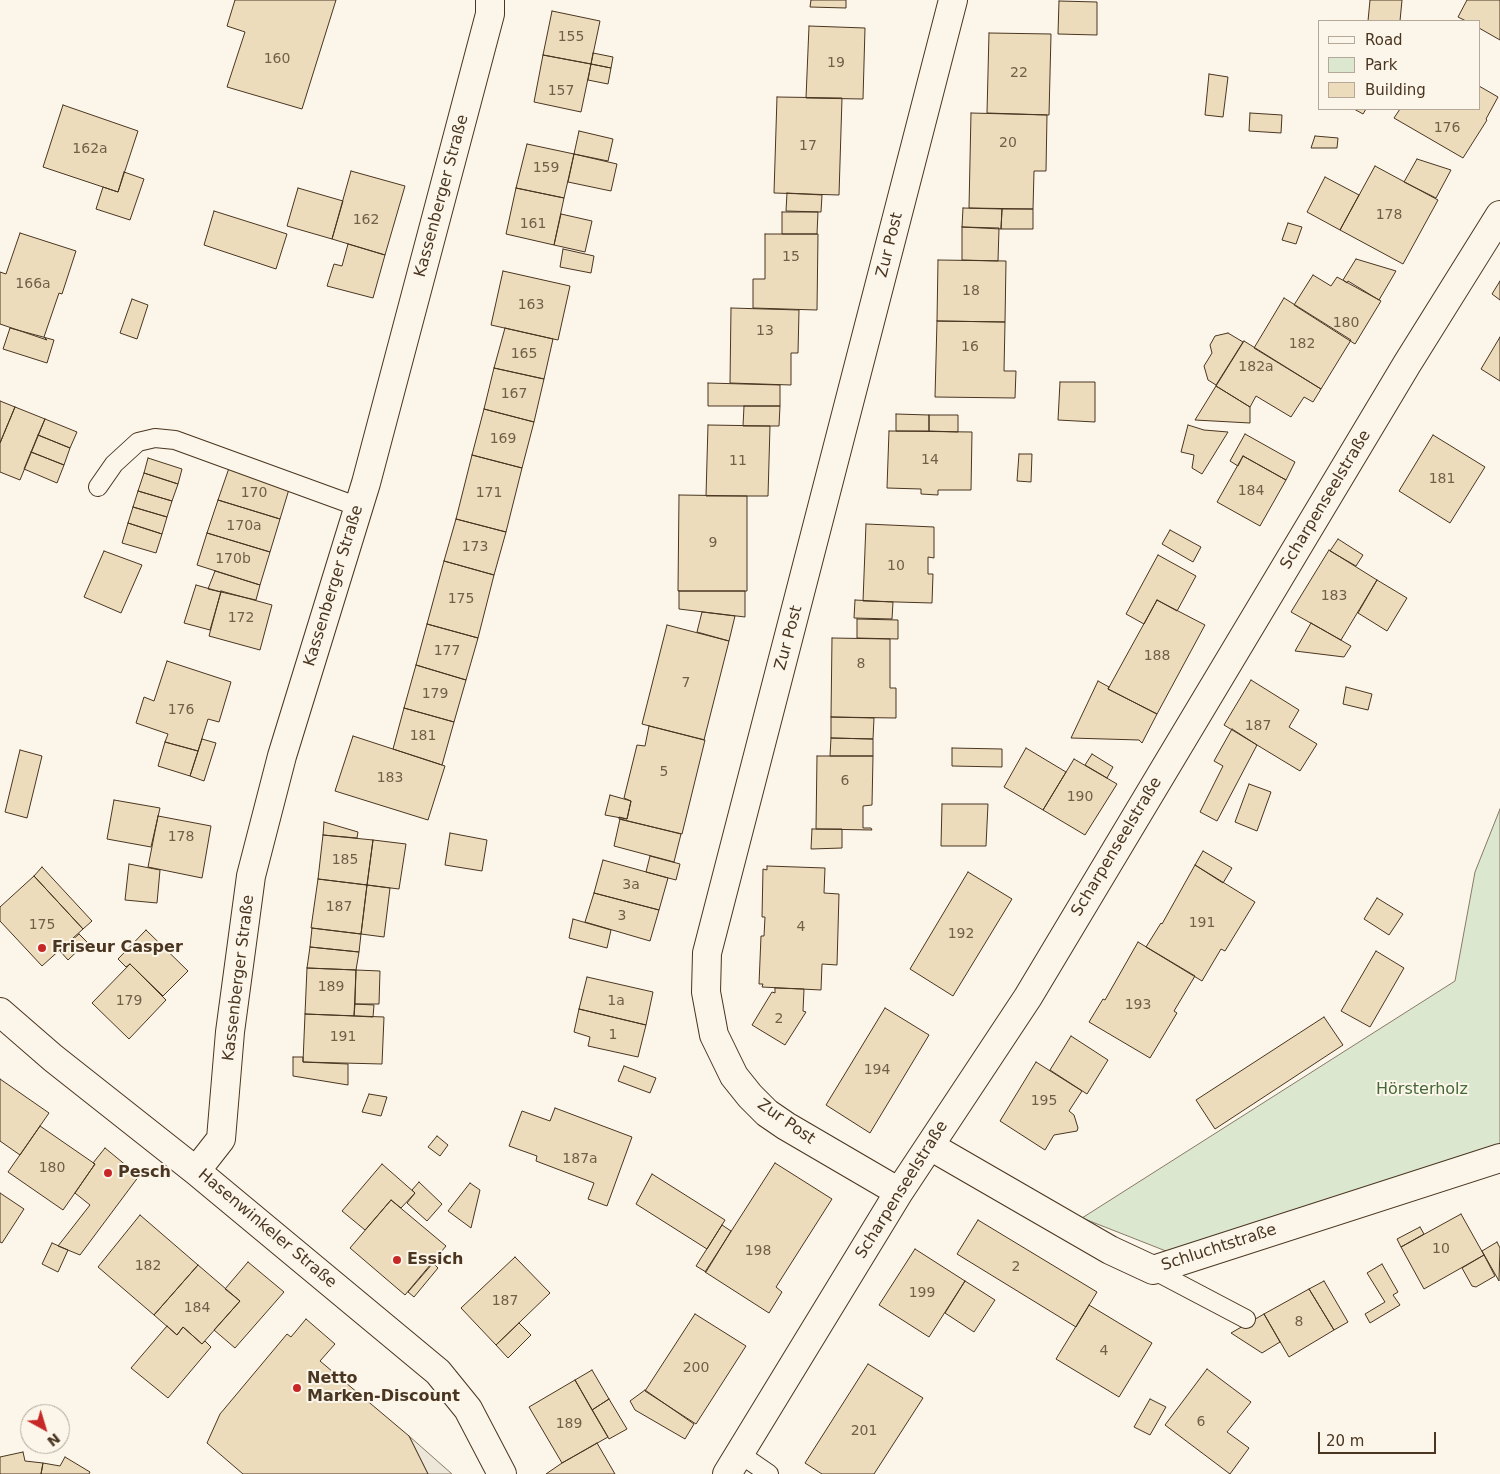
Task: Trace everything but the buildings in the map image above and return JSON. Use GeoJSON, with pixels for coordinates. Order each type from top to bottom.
{"type":"FeatureCollection","features":[{"type":"Feature","properties":{"kind":"street","name":"Kassenberger Straße"},"geometry":{"type":"LineString","coordinates":[[196,1171],[221,1139],[230,1032],[251,876],[282,756],[358,507],[490,14],[490,0]]}},
{"type":"Feature","properties":{"kind":"street","name":"Zur Post"},"geometry":{"type":"LineString","coordinates":[[899,1192],[786,1126],[767,1113],[750,1096],[734,1076],[714,1035],[706,992],[707,953],[953,0]]}},
{"type":"Feature","properties":{"kind":"street","name":"Scharpenseelstraße"},"geometry":{"type":"LineString","coordinates":[[733,1464],[899,1192],[1028,997],[1402,373],[1500,215]]}},
{"type":"Feature","properties":{"kind":"street","name":"Hasenwinkeler Straße"},"geometry":{"type":"LineString","coordinates":[[0,1012],[53,1058],[196,1171],[438,1372],[468,1409],[502,1474]]}},
{"type":"Feature","properties":{"kind":"street","name":"Schluchtstraße"},"geometry":{"type":"LineString","coordinates":[[930,1146],[1110,1250],[1153,1270],[1500,1158]]}},
{"type":"Feature","properties":{"kind":"lane"},"geometry":{"type":"LineString","coordinates":[[98,487],[114,464],[138,442],[155,438],[175,440],[358,507]]}},
{"type":"Feature","properties":{"kind":"lane"},"geometry":{"type":"LineString","coordinates":[[1153,1270],[1246,1319]]}},
{"type":"Feature","properties":{"kind":"lane"},"geometry":{"type":"LineString","coordinates":[[733,1464],[769,1474]]}},
{"type":"Feature","properties":{"kind":"green space","name":"Hörsterholz"},"geometry":{"type":"Polygon","coordinates":[[[1500,809],[1500,1144],[1171,1253],[1082,1218],[1455,981],[1475,872],[1500,809]]]}},
{"type":"Feature","properties":{"kind":"shaded area"},"geometry":{"type":"Polygon","coordinates":[[[409,1436],[452,1474],[428,1474],[409,1436]]]}},
{"type":"Feature","properties":{"kind":"place","name":"Friseur Casper"},"geometry":{"type":"Point","coordinates":[42,948]}},
{"type":"Feature","properties":{"kind":"place","name":"Pesch"},"geometry":{"type":"Point","coordinates":[108,1173]}},
{"type":"Feature","properties":{"kind":"place","name":"Essich"},"geometry":{"type":"Point","coordinates":[397,1260]}},
{"type":"Feature","properties":{"kind":"place","name":"Netto Marken-Discount"},"geometry":{"type":"Point","coordinates":[297,1388]}}]}
